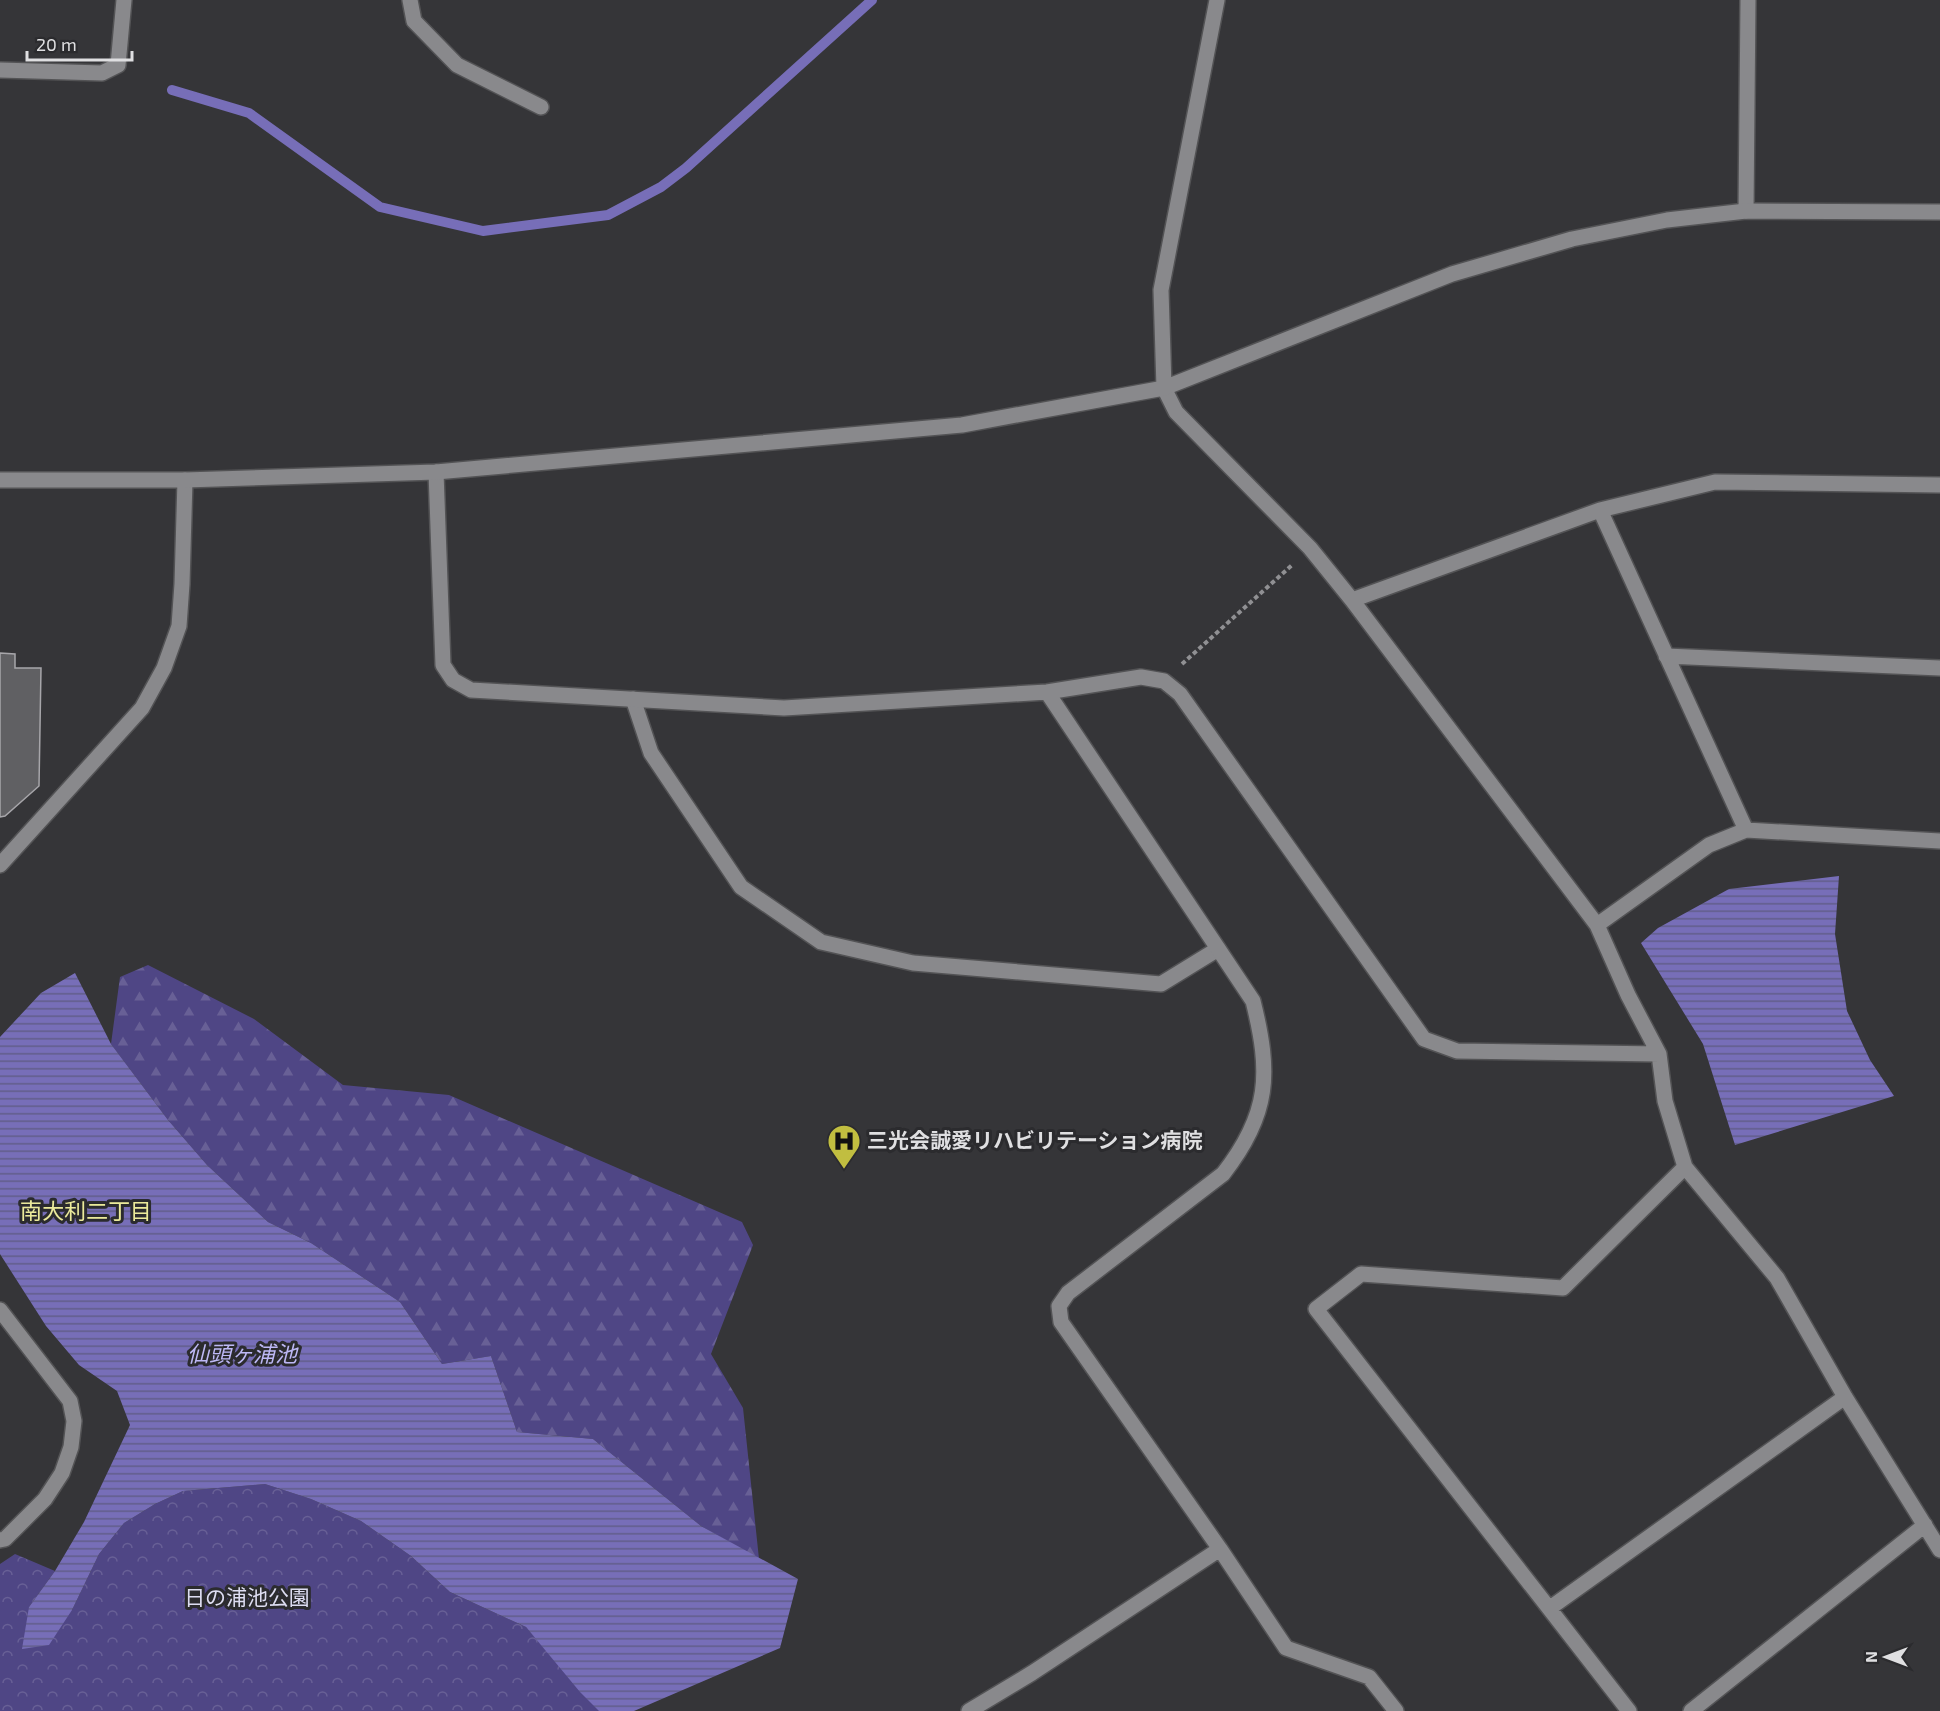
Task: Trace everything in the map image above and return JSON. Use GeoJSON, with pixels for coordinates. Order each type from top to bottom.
{"type":"FeatureCollection","features":[{"type":"Feature","properties":{"kind":"street"},"geometry":{"type":"LineString","coordinates":[[0,70],[102,73],[118,65],[124,0]]}},
{"type":"Feature","properties":{"kind":"street"},"geometry":{"type":"LineString","coordinates":[[410,0],[414,21],[457,64],[541,107]]}},
{"type":"Feature","properties":{"kind":"street"},"geometry":{"type":"LineString","coordinates":[[1217,0],[1161,290],[1164,388],[1176,412],[1310,548],[1352,600],[1597,925],[1628,995],[1659,1054],[1665,1101],[1685,1167],[1777,1278],[1845,1397],[1940,1550]]}},
{"type":"Feature","properties":{"kind":"street"},"geometry":{"type":"LineString","coordinates":[[1746,211],[1748,0]]}},
{"type":"Feature","properties":{"kind":"street"},"geometry":{"type":"LineString","coordinates":[[0,480],[185,480],[436,472],[962,425],[1164,388],[1452,274],[1572,239],[1666,220],[1746,211],[1940,212]]}},
{"type":"Feature","properties":{"kind":"street"},"geometry":{"type":"LineString","coordinates":[[436,472],[443,665],[453,680],[471,690],[784,708],[1047,692],[1141,677],[1164,681],[1180,694],[1424,1039],[1457,1051],[1659,1054]]}},
{"type":"Feature","properties":{"kind":"street"},"geometry":{"type":"LineString","coordinates":[[0,865],[142,708],[164,668],[179,626],[185,480]]}},
{"type":"Feature","properties":{"kind":"street"},"geometry":{"type":"LineString","coordinates":[[1352,600],[1600,510],[1715,482],[1940,485]]}},
{"type":"Feature","properties":{"kind":"street"},"geometry":{"type":"LineString","coordinates":[[1600,510],[1746,830]]}},
{"type":"Feature","properties":{"kind":"street"},"geometry":{"type":"LineString","coordinates":[[1666,656],[1940,668]]}},
{"type":"Feature","properties":{"kind":"street"},"geometry":{"type":"LineString","coordinates":[[1047,692],[1253,1001],[1263,1038],[1265,1074],[1261,1101],[1252,1128],[1240,1152],[1223,1174],[1068,1293],[1059,1306],[1060,1322],[1220,1549],[1286,1648],[1369,1677],[1396,1711]]}},
{"type":"Feature","properties":{"kind":"street"},"geometry":{"type":"LineString","coordinates":[[633,699],[651,753],[741,887],[821,942],[913,963],[1161,984],[1218,949]]}},
{"type":"Feature","properties":{"kind":"street"},"geometry":{"type":"LineString","coordinates":[[1597,925],[1709,845],[1746,830],[1940,841]]}},
{"type":"Feature","properties":{"kind":"street"},"geometry":{"type":"LineString","coordinates":[[1629,1711],[1316,1309],[1362,1274],[1563,1288],[1685,1167]]}},
{"type":"Feature","properties":{"kind":"street"},"geometry":{"type":"LineString","coordinates":[[0,1311],[70,1401],[74,1421],[71,1447],[62,1473],[45,1499],[5,1539],[0,1540]]}},
{"type":"Feature","properties":{"kind":"street"},"geometry":{"type":"LineString","coordinates":[[1550,1608],[1845,1397]]}},
{"type":"Feature","properties":{"kind":"street"},"geometry":{"type":"LineString","coordinates":[[1691,1711],[1925,1525]]}},
{"type":"Feature","properties":{"kind":"street"},"geometry":{"type":"LineString","coordinates":[[969,1711],[1032,1673],[1220,1549]]}},
{"type":"Feature","properties":{"kind":"path"},"geometry":{"type":"LineString","coordinates":[[1164,681],[1310,548]]}},
{"type":"Feature","properties":{"kind":"green space"},"geometry":{"type":"Polygon","coordinates":[[[148,965],[254,1019],[343,1085],[449,1095],[742,1222],[753,1245],[711,1354],[743,1408],[759,1559],[701,1526],[593,1439],[517,1432],[491,1356],[442,1364],[400,1302],[311,1243],[268,1222],[207,1165],[168,1120],[111,1044],[120,977],[148,965]]]}},
{"type":"Feature","properties":{"kind":"green space","name":"日の浦池公園"},"geometry":{"type":"Polygon","coordinates":[[[265,1484],[311,1499],[361,1521],[411,1556],[450,1592],[526,1627],[600,1711],[0,1711],[0,1564],[15,1554],[55,1571],[29,1607],[72,1610],[99,1554],[124,1523],[155,1504],[183,1491],[265,1484]]]}},
{"type":"Feature","properties":{"kind":"water"},"geometry":{"type":"Polygon","coordinates":[[[1839,876],[1835,934],[1847,1011],[1870,1060],[1894,1096],[1735,1145],[1703,1044],[1641,943],[1658,928],[1729,889],[1839,876]]]}},
{"type":"Feature","properties":{"kind":"water","name":"仙頭ヶ浦池"},"geometry":{"type":"Polygon","coordinates":[[[75,973],[111,1044],[168,1120],[207,1165],[268,1222],[311,1243],[400,1302],[442,1364],[491,1356],[517,1432],[593,1439],[701,1526],[798,1579],[780,1648],[634,1711],[599,1711],[580,1692],[526,1627],[450,1592],[411,1556],[361,1521],[311,1499],[265,1484],[183,1491],[155,1504],[124,1523],[99,1554],[72,1610],[49,1645],[22,1649],[29,1607],[55,1571],[84,1522],[130,1425],[117,1391],[79,1365],[46,1326],[0,1254],[0,1037],[41,993],[75,973]]]}},
{"type":"Feature","properties":{"kind":"building"},"geometry":{"type":"Polygon","coordinates":[[[0,653],[15,654],[15,668],[41,668],[39,786],[5,816],[0,817],[0,653]]]}},
{"type":"Feature","properties":{"kind":"waterway"},"geometry":{"type":"LineString","coordinates":[[172,90],[249,113],[380,207],[483,231],[608,215],[661,187],[686,168],[872,0]]}},
{"type":"Feature","properties":{"kind":"place","name":"三光会誠愛リハビリテーション病院"},"geometry":{"type":"Point","coordinates":[844,1170]}},
{"type":"Feature","properties":{"kind":"district","name":"南大利二丁目"},"geometry":{"type":"Point","coordinates":[86,1211]}}]}
